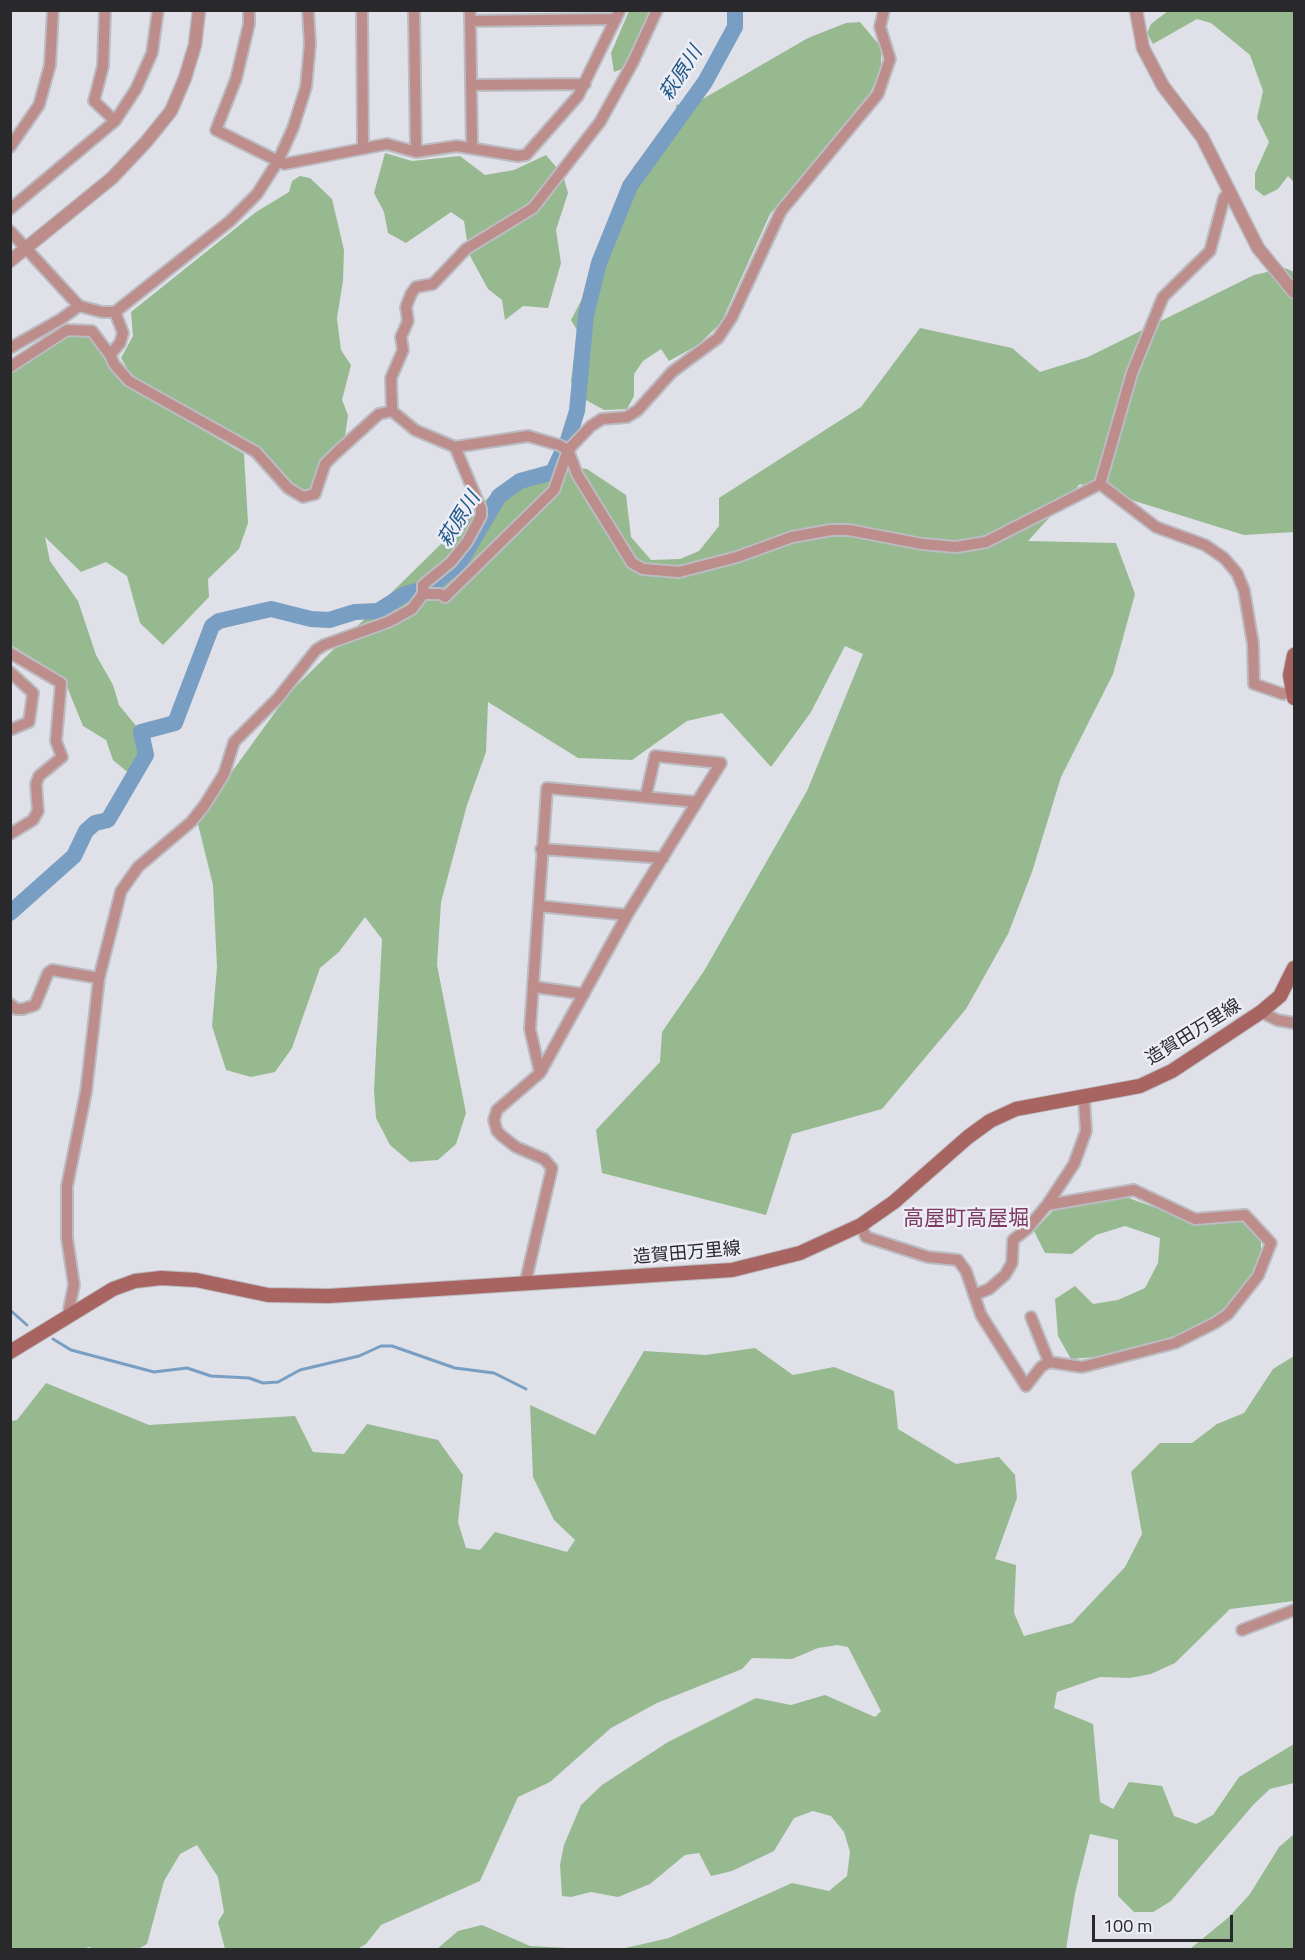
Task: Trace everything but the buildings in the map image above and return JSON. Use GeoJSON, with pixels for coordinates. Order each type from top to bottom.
{"type":"FeatureCollection","features":[{"type":"Feature","properties":{"kind":"main road"},"geometry":{"type":"LineString","coordinates":[[1293,695],[1290,675],[1294,655]]}},
{"type":"Feature","properties":{"kind":"main road","name":"造賀田万里線"},"geometry":{"type":"LineString","coordinates":[[10,1352],[113,1289],[135,1281],[161,1278],[196,1280],[268,1295],[305,1296],[732,1270],[800,1253],[861,1225],[894,1202],[968,1137],[990,1121],[1016,1109],[1140,1086],[1172,1071],[1261,1012],[1280,996],[1294,968]]}},
{"type":"Feature","properties":{"kind":"street"},"geometry":{"type":"LineString","coordinates":[[10,147],[39,105],[51,65],[53,10]]}},
{"type":"Feature","properties":{"kind":"street"},"geometry":{"type":"LineString","coordinates":[[105,10],[103,66],[94,101],[115,121]]}},
{"type":"Feature","properties":{"kind":"street"},"geometry":{"type":"LineString","coordinates":[[10,209],[115,121],[136,90],[152,53],[158,10]]}},
{"type":"Feature","properties":{"kind":"street"},"geometry":{"type":"LineString","coordinates":[[10,261],[112,178],[171,111],[195,45],[199,10]]}},
{"type":"Feature","properties":{"kind":"street"},"geometry":{"type":"LineString","coordinates":[[249,10],[249,24],[236,79],[216,130],[284,164],[387,144],[416,152],[472,147],[518,156],[526,155],[578,96],[618,15],[470,16],[472,147]]}},
{"type":"Feature","properties":{"kind":"street"},"geometry":{"type":"LineString","coordinates":[[10,231],[79,306],[102,312],[115,312],[230,221],[257,194],[278,161],[293,128],[306,87],[310,44],[308,10]]}},
{"type":"Feature","properties":{"kind":"street"},"geometry":{"type":"LineString","coordinates":[[362,10],[363,148]]}},
{"type":"Feature","properties":{"kind":"street"},"geometry":{"type":"LineString","coordinates":[[414,10],[416,152]]}},
{"type":"Feature","properties":{"kind":"street"},"geometry":{"type":"LineString","coordinates":[[657,10],[633,62],[600,122],[533,208],[466,249],[432,284],[416,287],[406,307],[408,321],[401,337],[403,350],[391,378],[392,411],[415,430],[455,447],[528,436],[568,450],[578,474],[632,563],[643,569],[679,572],[792,537],[831,530],[849,530],[922,544],[956,547],[986,542],[1100,484],[1132,373],[1163,297],[1210,251],[1224,198],[1229,192]]}},
{"type":"Feature","properties":{"kind":"street"},"geometry":{"type":"LineString","coordinates":[[423,589],[445,597],[554,490],[568,450],[591,426],[602,418],[627,417],[638,410],[672,372],[718,338],[732,317],[781,211],[878,94],[890,59],[880,27],[884,10]]}},
{"type":"Feature","properties":{"kind":"street"},"geometry":{"type":"LineString","coordinates":[[1136,10],[1143,48],[1152,67],[1163,86],[1202,137],[1258,249],[1294,292]]}},
{"type":"Feature","properties":{"kind":"street"},"geometry":{"type":"LineString","coordinates":[[471,85],[585,84]]}},
{"type":"Feature","properties":{"kind":"street"},"geometry":{"type":"LineString","coordinates":[[10,348],[79,306]]}},
{"type":"Feature","properties":{"kind":"street"},"geometry":{"type":"LineString","coordinates":[[110,355],[120,343],[123,333],[115,312]]}},
{"type":"Feature","properties":{"kind":"street"},"geometry":{"type":"LineString","coordinates":[[10,367],[67,330],[92,331],[129,381],[256,452],[288,488],[303,497],[315,494],[325,464],[336,453],[380,414],[392,411]]}},
{"type":"Feature","properties":{"kind":"street"},"geometry":{"type":"LineString","coordinates":[[71,1315],[69,1309],[74,1285],[67,1238],[67,1186],[86,1092],[99,978],[121,891],[138,867],[191,822],[204,806],[224,774],[234,742],[278,698],[316,650],[388,622],[412,609],[423,589],[451,562],[467,542],[481,516],[479,501],[455,447]]}},
{"type":"Feature","properties":{"kind":"street"},"geometry":{"type":"LineString","coordinates":[[1100,484],[1156,527],[1205,545],[1224,558],[1237,573],[1244,590],[1253,644],[1254,684],[1293,695]]}},
{"type":"Feature","properties":{"kind":"street"},"geometry":{"type":"LineString","coordinates":[[10,653],[61,683],[56,741],[62,757],[39,776],[36,784],[38,811],[33,820],[10,834]]}},
{"type":"Feature","properties":{"kind":"street"},"geometry":{"type":"LineString","coordinates":[[10,672],[33,693],[29,722],[10,730]]}},
{"type":"Feature","properties":{"kind":"street"},"geometry":{"type":"LineString","coordinates":[[525,1284],[552,1168],[544,1159],[516,1147],[496,1131],[494,1120],[496,1110],[540,1073],[627,915],[721,763],[655,756],[646,796]]}},
{"type":"Feature","properties":{"kind":"street"},"geometry":{"type":"LineString","coordinates":[[540,1073],[530,1029],[535,987],[541,849],[547,788],[698,802]]}},
{"type":"Feature","properties":{"kind":"street"},"geometry":{"type":"LineString","coordinates":[[541,849],[663,858]]}},
{"type":"Feature","properties":{"kind":"street"},"geometry":{"type":"LineString","coordinates":[[539,906],[627,915]]}},
{"type":"Feature","properties":{"kind":"street"},"geometry":{"type":"LineString","coordinates":[[10,1004],[16,1009],[35,1005],[48,972],[52,970],[99,978]]}},
{"type":"Feature","properties":{"kind":"street"},"geometry":{"type":"LineString","coordinates":[[535,987],[584,994]]}},
{"type":"Feature","properties":{"kind":"street"},"geometry":{"type":"LineString","coordinates":[[1261,1012],[1276,1020],[1294,1023]]}},
{"type":"Feature","properties":{"kind":"street"},"geometry":{"type":"LineString","coordinates":[[974,1296],[989,1289],[1005,1275],[1012,1263],[1013,1240],[1027,1229],[1063,1184],[1082,1147],[1087,1119],[1084,1098]]}},
{"type":"Feature","properties":{"kind":"street"},"geometry":{"type":"LineString","coordinates":[[861,1225],[866,1237],[928,1257],[958,1260],[966,1271],[981,1314],[1026,1386],[1041,1367],[1049,1362],[1082,1367],[1175,1343],[1215,1323],[1228,1314],[1258,1276],[1271,1244],[1245,1215],[1195,1219],[1134,1190],[1047,1205]]}},
{"type":"Feature","properties":{"kind":"street"},"geometry":{"type":"LineString","coordinates":[[1031,1317],[1049,1362]]}},
{"type":"Feature","properties":{"kind":"street"},"geometry":{"type":"LineString","coordinates":[[1242,1630],[1294,1610]]}},
{"type":"Feature","properties":{"kind":"green space"},"geometry":{"type":"Polygon","coordinates":[[[629,11],[653,11],[625,68],[614,72],[611,53],[629,11]]]}},
{"type":"Feature","properties":{"kind":"green space"},"geometry":{"type":"Polygon","coordinates":[[[1168,11],[1294,11],[1294,182],[1288,176],[1278,189],[1264,196],[1255,189],[1255,173],[1269,142],[1257,118],[1263,91],[1250,55],[1211,23],[1197,19],[1153,44],[1147,33],[1151,24],[1168,11]]]}},
{"type":"Feature","properties":{"kind":"green space"},"geometry":{"type":"Polygon","coordinates":[[[860,22],[881,47],[881,72],[870,93],[770,214],[721,323],[698,345],[669,361],[661,349],[643,361],[634,374],[634,396],[627,409],[604,410],[584,399],[571,382],[577,330],[571,320],[600,265],[634,166],[677,128],[676,105],[701,100],[808,38],[846,23],[860,22]]]}},
{"type":"Feature","properties":{"kind":"green space"},"geometry":{"type":"Polygon","coordinates":[[[385,153],[412,161],[460,156],[485,175],[514,170],[546,155],[563,175],[568,193],[556,230],[561,263],[548,308],[523,306],[505,320],[502,300],[488,289],[469,254],[464,221],[451,212],[406,243],[388,233],[384,212],[374,193],[385,153]]]}},
{"type":"Feature","properties":{"kind":"green space"},"geometry":{"type":"Polygon","coordinates":[[[300,176],[310,178],[332,199],[344,250],[343,281],[337,318],[341,350],[351,365],[342,400],[348,415],[345,437],[321,463],[313,488],[306,492],[296,491],[259,449],[131,375],[121,358],[133,336],[131,312],[256,212],[289,192],[292,181],[300,176]]]}},
{"type":"Feature","properties":{"kind":"green space"},"geometry":{"type":"Polygon","coordinates":[[[1285,268],[1294,272],[1294,532],[1244,535],[1080,484],[1028,541],[1116,543],[1135,594],[1113,674],[1061,777],[1032,872],[1008,934],[966,1009],[882,1109],[792,1134],[766,1215],[602,1173],[596,1130],[660,1062],[662,1032],[704,971],[807,791],[863,654],[845,646],[811,712],[771,767],[722,713],[687,721],[632,760],[578,758],[488,702],[486,752],[467,805],[441,902],[437,965],[466,1113],[456,1144],[438,1160],[410,1162],[390,1145],[376,1118],[374,1090],[382,939],[365,917],[339,952],[320,968],[292,1048],[275,1072],[251,1077],[226,1070],[212,1026],[217,967],[213,885],[197,820],[289,693],[489,497],[526,473],[562,466],[587,469],[626,495],[631,537],[651,560],[680,559],[699,551],[719,526],[719,498],[861,407],[920,328],[1012,348],[1040,372],[1088,357],[1254,275],[1285,268]]]}},
{"type":"Feature","properties":{"kind":"green space"},"geometry":{"type":"Polygon","coordinates":[[[66,331],[97,336],[122,383],[244,454],[248,523],[239,549],[208,579],[209,597],[163,645],[140,623],[127,576],[106,562],[81,572],[45,537],[50,561],[78,601],[96,655],[113,685],[119,705],[141,732],[144,756],[131,775],[113,760],[106,740],[83,726],[63,677],[11,645],[10,366],[66,331]]]}},
{"type":"Feature","properties":{"kind":"green space"},"geometry":{"type":"Polygon","coordinates":[[[1123,1196],[1193,1221],[1241,1220],[1261,1239],[1261,1253],[1251,1280],[1225,1312],[1174,1342],[1107,1356],[1071,1359],[1058,1336],[1055,1299],[1075,1286],[1093,1304],[1118,1300],[1145,1288],[1158,1263],[1160,1238],[1125,1226],[1096,1235],[1072,1254],[1045,1253],[1034,1231],[1057,1206],[1123,1196]]]}},
{"type":"Feature","properties":{"kind":"green space"},"geometry":{"type":"Polygon","coordinates":[[[755,1348],[793,1375],[834,1367],[894,1391],[898,1429],[956,1464],[999,1457],[1015,1475],[1017,1498],[995,1559],[1016,1565],[1014,1613],[1024,1636],[1072,1623],[1125,1567],[1142,1534],[1131,1472],[1160,1443],[1192,1443],[1217,1424],[1244,1413],[1273,1369],[1294,1356],[1294,1601],[1230,1609],[1175,1663],[1151,1674],[1130,1678],[1100,1677],[1057,1692],[1054,1708],[1093,1724],[1100,1802],[1113,1809],[1129,1782],[1162,1786],[1174,1816],[1196,1824],[1213,1815],[1239,1777],[1294,1744],[1294,1783],[1270,1789],[1254,1804],[1171,1901],[1153,1912],[1134,1912],[1118,1896],[1118,1840],[1090,1834],[1075,1893],[1066,1949],[621,1949],[669,1938],[792,1883],[829,1891],[847,1876],[850,1852],[844,1832],[831,1816],[813,1811],[794,1818],[774,1851],[732,1871],[711,1876],[699,1853],[685,1855],[650,1884],[618,1897],[591,1892],[571,1897],[562,1896],[560,1865],[564,1845],[581,1805],[602,1785],[668,1742],[756,1698],[791,1705],[825,1695],[875,1717],[881,1711],[848,1647],[837,1645],[818,1648],[792,1659],[752,1658],[742,1669],[657,1703],[611,1728],[550,1782],[518,1797],[480,1881],[381,1925],[366,1944],[357,1949],[225,1949],[218,1922],[224,1912],[218,1877],[197,1845],[180,1854],[164,1881],[147,1944],[138,1949],[93,1949],[90,1947],[76,1950],[11,1949],[11,1421],[17,1420],[46,1383],[149,1425],[295,1416],[313,1452],[344,1454],[367,1424],[438,1440],[463,1475],[458,1522],[466,1548],[480,1550],[495,1532],[567,1552],[575,1540],[554,1520],[533,1477],[530,1405],[595,1435],[644,1351],[706,1355],[755,1348]]]}},
{"type":"Feature","properties":{"kind":"green space"},"geometry":{"type":"Polygon","coordinates":[[[1294,1834],[1294,1949],[1190,1949],[1229,1917],[1250,1894],[1279,1847],[1294,1834]]]}},
{"type":"Feature","properties":{"kind":"green space"},"geometry":{"type":"Polygon","coordinates":[[[482,1925],[530,1946],[585,1949],[437,1949],[458,1931],[482,1925]]]}},
{"type":"Feature","properties":{"kind":"waterway","name":"萩原川"},"geometry":{"type":"LineString","coordinates":[[10,913],[74,856],[86,831],[95,823],[108,820],[146,755],[141,732],[175,723],[212,626],[219,621],[271,609],[311,619],[329,620],[355,612],[378,611],[405,594],[428,588],[459,564],[499,496],[520,481],[553,472],[568,440],[577,411],[586,315],[599,263],[630,186],[705,82],[735,27],[735,10]]}},
{"type":"Feature","properties":{"kind":"waterway"},"geometry":{"type":"LineString","coordinates":[[10,1310],[27,1325]]}},
{"type":"Feature","properties":{"kind":"waterway"},"geometry":{"type":"LineString","coordinates":[[53,1339],[71,1350],[154,1372],[187,1368],[211,1376],[249,1378],[263,1383],[278,1382],[300,1370],[359,1356],[381,1346],[392,1346],[455,1368],[494,1373],[526,1389]]}},
{"type":"Feature","properties":{"kind":"district","name":"高屋町高屋堀"},"geometry":{"type":"Point","coordinates":[966,1220]}}]}
